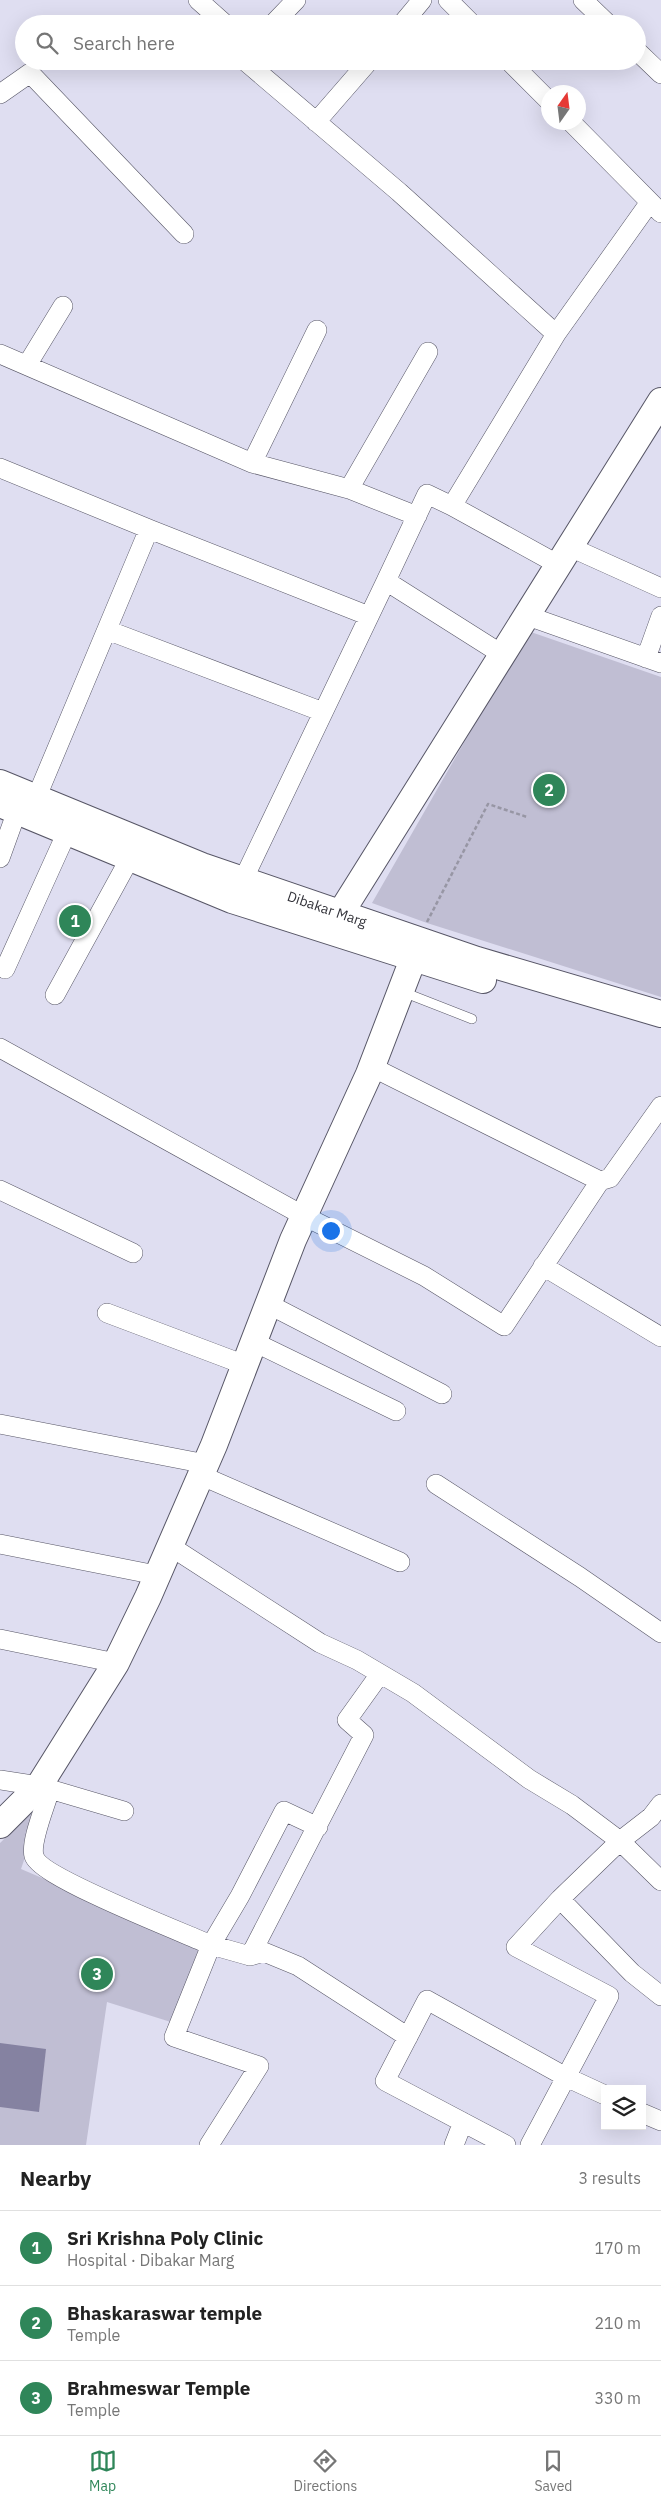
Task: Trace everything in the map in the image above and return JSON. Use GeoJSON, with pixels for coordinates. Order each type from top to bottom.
{"type":"FeatureCollection","features":[{"type":"Feature","properties":{"kind":"street"},"geometry":{"type":"LineString","coordinates":[[198,0],[215,15]]}},
{"type":"Feature","properties":{"kind":"street"},"geometry":{"type":"LineString","coordinates":[[282,15],[296,0]]}},
{"type":"Feature","properties":{"kind":"street"},"geometry":{"type":"LineString","coordinates":[[410,15],[422,0]]}},
{"type":"Feature","properties":{"kind":"street"},"geometry":{"type":"LineString","coordinates":[[448,0],[463,15]]}},
{"type":"Feature","properties":{"kind":"street"},"geometry":{"type":"LineString","coordinates":[[583,0],[599,15]]}},
{"type":"Feature","properties":{"kind":"street"},"geometry":{"type":"LineString","coordinates":[[646,60],[661,74]]}},
{"type":"Feature","properties":{"kind":"street"},"geometry":{"type":"LineString","coordinates":[[255,70],[400,192],[556,334]]}},
{"type":"Feature","properties":{"kind":"street"},"geometry":{"type":"LineString","coordinates":[[316,122],[361,70]]}},
{"type":"Feature","properties":{"kind":"street"},"geometry":{"type":"LineString","coordinates":[[519,70],[541,93]]}},
{"type":"Feature","properties":{"kind":"street"},"geometry":{"type":"LineString","coordinates":[[0,94],[30,73],[184,234]]}},
{"type":"Feature","properties":{"kind":"street"},"geometry":{"type":"LineString","coordinates":[[452,506],[556,334],[655,207],[579,130]]}},
{"type":"Feature","properties":{"kind":"street"},"geometry":{"type":"LineString","coordinates":[[27,365],[63,306]]}},
{"type":"Feature","properties":{"kind":"street"},"geometry":{"type":"LineString","coordinates":[[252,463],[317,330]]}},
{"type":"Feature","properties":{"kind":"street"},"geometry":{"type":"LineString","coordinates":[[349,490],[428,352]]}},
{"type":"Feature","properties":{"kind":"street"},"geometry":{"type":"LineString","coordinates":[[0,354],[252,463],[349,490],[417,516]]}},
{"type":"Feature","properties":{"kind":"street"},"geometry":{"type":"LineString","coordinates":[[340,914],[659,408]]}},
{"type":"Feature","properties":{"kind":"street"},"geometry":{"type":"LineString","coordinates":[[0,468],[369,616]]}},
{"type":"Feature","properties":{"kind":"street"},"geometry":{"type":"LineString","coordinates":[[243,880],[427,494],[564,556],[661,588]]}},
{"type":"Feature","properties":{"kind":"street"},"geometry":{"type":"LineString","coordinates":[[0,858],[21,807],[107,630],[149,529]]}},
{"type":"Feature","properties":{"kind":"street"},"geometry":{"type":"LineString","coordinates":[[386,581],[503,655]]}},
{"type":"Feature","properties":{"kind":"street"},"geometry":{"type":"LineString","coordinates":[[528,616],[653,661],[661,616]]}},
{"type":"Feature","properties":{"kind":"street"},"geometry":{"type":"LineString","coordinates":[[107,630],[323,712]]}},
{"type":"Feature","properties":{"kind":"street","name":"Dibakar Marg"},"geometry":{"type":"LineString","coordinates":[[0,784],[21,807],[66,832],[232,900],[334,931],[416,950],[477,960],[661,1014]]}},
{"type":"Feature","properties":{"kind":"street","name":"Dibakar Marg"},"geometry":{"type":"LineString","coordinates":[[21,807],[202,866],[340,914],[416,950],[661,1033]]}},
{"type":"Feature","properties":{"kind":"street"},"geometry":{"type":"LineString","coordinates":[[5,970],[66,832]]}},
{"type":"Feature","properties":{"kind":"street"},"geometry":{"type":"LineString","coordinates":[[55,994],[130,858]]}},
{"type":"Feature","properties":{"kind":"street"},"geometry":{"type":"LineString","coordinates":[[408,2037],[298,1966],[264,1952],[250,1956],[211,1945],[72,1884],[37,1861],[34,1854],[34,1843],[45,1787],[116,1663],[170,1546],[203,1470],[304,1216],[372,1066],[416,950]]}},
{"type":"Feature","properties":{"kind":"street"},"geometry":{"type":"LineString","coordinates":[[0,1048],[304,1216],[424,1276],[504,1326],[600,1181],[610,1178],[661,1106]]}},
{"type":"Feature","properties":{"kind":"street"},"geometry":{"type":"LineString","coordinates":[[372,1066],[600,1181]]}},
{"type":"Feature","properties":{"kind":"street"},"geometry":{"type":"LineString","coordinates":[[0,1190],[133,1253]]}},
{"type":"Feature","properties":{"kind":"street"},"geometry":{"type":"LineString","coordinates":[[543,1266],[661,1337]]}},
{"type":"Feature","properties":{"kind":"street"},"geometry":{"type":"LineString","coordinates":[[268,1304],[442,1394]]}},
{"type":"Feature","properties":{"kind":"street"},"geometry":{"type":"LineString","coordinates":[[108,1313],[249,1353],[396,1411]]}},
{"type":"Feature","properties":{"kind":"street"},"geometry":{"type":"LineString","coordinates":[[0,1424],[203,1470],[400,1562]]}},
{"type":"Feature","properties":{"kind":"street"},"geometry":{"type":"LineString","coordinates":[[436,1484],[580,1577],[661,1633]]}},
{"type":"Feature","properties":{"kind":"street"},"geometry":{"type":"LineString","coordinates":[[0,1544],[156,1575]]}},
{"type":"Feature","properties":{"kind":"street"},"geometry":{"type":"LineString","coordinates":[[170,1546],[320,1643],[413,1693],[529,1779],[572,1805],[620,1841],[661,1880]]}},
{"type":"Feature","properties":{"kind":"street"},"geometry":{"type":"LineString","coordinates":[[0,1639],[116,1663]]}},
{"type":"Feature","properties":{"kind":"street"},"geometry":{"type":"LineString","coordinates":[[250,1956],[364,1735],[347,1720],[380,1674]]}},
{"type":"Feature","properties":{"kind":"street"},"geometry":{"type":"LineString","coordinates":[[0,1780],[45,1787],[124,1811]]}},
{"type":"Feature","properties":{"kind":"street"},"geometry":{"type":"LineString","coordinates":[[0,1825],[45,1787]]}},
{"type":"Feature","properties":{"kind":"street"},"geometry":{"type":"LineString","coordinates":[[530,2145],[609,1996],[516,1946],[560,1899],[620,1841],[652,1818],[661,1804]]}},
{"type":"Feature","properties":{"kind":"street"},"geometry":{"type":"LineString","coordinates":[[210,2145],[259,2066],[174,2037],[211,1945],[240,1896],[284,1812],[318,1827]]}},
{"type":"Feature","properties":{"kind":"street"},"geometry":{"type":"LineString","coordinates":[[560,1899],[632,1973],[661,1996]]}},
{"type":"Feature","properties":{"kind":"street"},"geometry":{"type":"LineString","coordinates":[[506,2145],[385,2081],[427,2000],[566,2077],[601,2093]]}},
{"type":"Feature","properties":{"kind":"street"},"geometry":{"type":"LineString","coordinates":[[646,2115],[661,2121]]}},
{"type":"Feature","properties":{"kind":"street"},"geometry":{"type":"LineString","coordinates":[[454,2145],[463,2122]]}},
{"type":"Feature","properties":{"kind":"lane"},"geometry":{"type":"LineString","coordinates":[[400,991],[472,1019]]}},
{"type":"Feature","properties":{"kind":"path"},"geometry":{"type":"LineString","coordinates":[[416,950],[426,923],[488,804],[527,817]]}},
{"type":"Feature","properties":{"kind":"shaded area"},"geometry":{"type":"Polygon","coordinates":[[[528,631],[661,677],[661,997],[427,923],[372,903],[528,631]]]}},
{"type":"Feature","properties":{"kind":"shaded area"},"geometry":{"type":"Polygon","coordinates":[[[30,1814],[39,1816],[21,1869],[204,1947],[174,2023],[107,2002],[86,2145],[0,2145],[0,1843],[30,1814]]]}},
{"type":"Feature","properties":{"kind":"shaded area"},"geometry":{"type":"Polygon","coordinates":[[[0,2043],[46,2049],[39,2112],[0,2107],[0,2043]]]}},
{"type":"Feature","properties":{"kind":"place","name":"Bhaskaraswar temple"},"geometry":{"type":"Point","coordinates":[549,790]}},
{"type":"Feature","properties":{"kind":"place","name":"Sri Krishna Poly Clinic"},"geometry":{"type":"Point","coordinates":[75,921]}},
{"type":"Feature","properties":{"kind":"place","name":"Brahmeswar Temple"},"geometry":{"type":"Point","coordinates":[97,1974]}}]}
